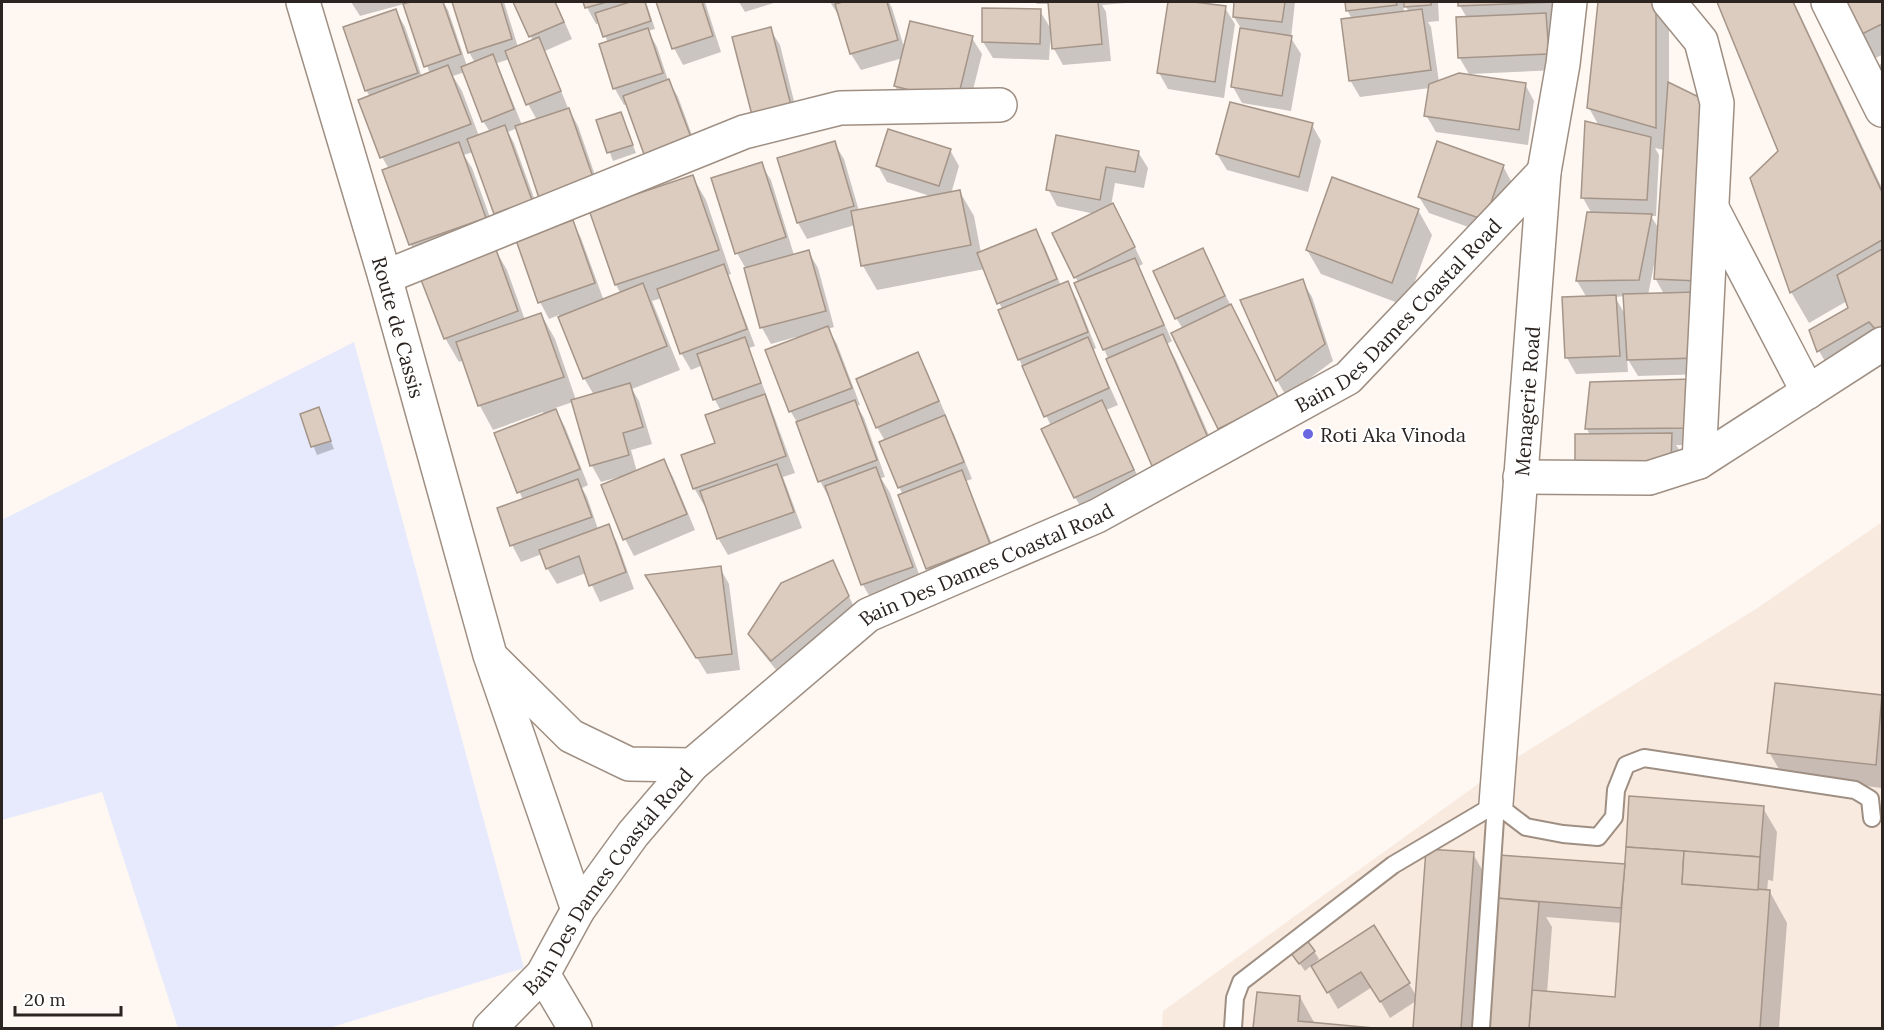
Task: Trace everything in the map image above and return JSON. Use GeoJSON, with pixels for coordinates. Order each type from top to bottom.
{"type":"FeatureCollection","features":[{"type":"Feature","properties":{"kind":"street","name":"Route de Cassis"},"geometry":{"type":"LineString","coordinates":[[303,2],[385,277],[490,655],[578,910]]}},
{"type":"Feature","properties":{"kind":"street","name":"Menagerie Road"},"geometry":{"type":"LineString","coordinates":[[1496,804],[1544,172],[1563,64],[1570,2]]}},
{"type":"Feature","properties":{"kind":"street"},"geometry":{"type":"LineString","coordinates":[[1669,2],[1701,41],[1717,103],[1699,462]]}},
{"type":"Feature","properties":{"kind":"street"},"geometry":{"type":"LineString","coordinates":[[1828,2],[1882,110]]}},
{"type":"Feature","properties":{"kind":"street"},"geometry":{"type":"LineString","coordinates":[[385,277],[744,132],[840,108],[1000,105]]}},
{"type":"Feature","properties":{"kind":"street","name":"Bain Des Dames Coastal Road"},"geometry":{"type":"LineString","coordinates":[[490,1029],[543,974],[578,910],[633,834],[692,765],[868,615],[1097,516],[1348,378],[1544,172]]}},
{"type":"Feature","properties":{"kind":"street"},"geometry":{"type":"LineString","coordinates":[[1712,208],[1808,392]]}},
{"type":"Feature","properties":{"kind":"street"},"geometry":{"type":"LineString","coordinates":[[1520,477],[1649,478],[1699,462],[1882,344]]}},
{"type":"Feature","properties":{"kind":"street"},"geometry":{"type":"LineString","coordinates":[[490,655],[571,736],[629,764],[692,765]]}},
{"type":"Feature","properties":{"kind":"street"},"geometry":{"type":"LineString","coordinates":[[543,974],[575,1029]]}},
{"type":"Feature","properties":{"kind":"lane"},"geometry":{"type":"LineString","coordinates":[[1496,804],[1526,827],[1563,834],[1598,837],[1614,817],[1616,790],[1626,765],[1644,759],[1855,790],[1870,799],[1872,818]]}},
{"type":"Feature","properties":{"kind":"lane"},"geometry":{"type":"LineString","coordinates":[[1233,1029],[1235,998],[1241,982],[1393,865],[1496,804]]}},
{"type":"Feature","properties":{"kind":"lane"},"geometry":{"type":"LineString","coordinates":[[1480,1029],[1496,804]]}},
{"type":"Feature","properties":{"kind":"shaded area"},"geometry":{"type":"Polygon","coordinates":[[[354,342],[524,968],[329,1028],[178,1028],[102,792],[2,820],[2,520],[354,342]]]}},
{"type":"Feature","properties":{"kind":"shaded area"},"geometry":{"type":"Polygon","coordinates":[[[1882,522],[1882,1028],[1162,1028],[1163,1011],[1503,766],[1759,607],[1882,522]]]}},
{"type":"Feature","properties":{"kind":"building"},"geometry":{"type":"Polygon","coordinates":[[[443,2],[461,54],[424,67],[403,4],[443,2]]]}},
{"type":"Feature","properties":{"kind":"building"},"geometry":{"type":"Polygon","coordinates":[[[452,2],[501,2],[512,39],[468,53],[452,2]]]}},
{"type":"Feature","properties":{"kind":"building"},"geometry":{"type":"Polygon","coordinates":[[[513,2],[555,2],[564,22],[529,37],[513,2]]]}},
{"type":"Feature","properties":{"kind":"building"},"geometry":{"type":"Polygon","coordinates":[[[583,2],[607,2],[585,8],[583,2]]]}},
{"type":"Feature","properties":{"kind":"building"},"geometry":{"type":"Polygon","coordinates":[[[630,2],[645,2],[651,21],[603,37],[595,13],[630,2]]]}},
{"type":"Feature","properties":{"kind":"building"},"geometry":{"type":"Polygon","coordinates":[[[656,2],[702,2],[713,36],[672,49],[656,2]]]}},
{"type":"Feature","properties":{"kind":"building"},"geometry":{"type":"Polygon","coordinates":[[[887,2],[898,40],[850,54],[835,4],[887,2]]]}},
{"type":"Feature","properties":{"kind":"building"},"geometry":{"type":"Polygon","coordinates":[[[1048,2],[1098,2],[1102,44],[1052,49],[1048,2]]]}},
{"type":"Feature","properties":{"kind":"building"},"geometry":{"type":"Polygon","coordinates":[[[1168,2],[1226,6],[1215,82],[1157,73],[1168,2]]]}},
{"type":"Feature","properties":{"kind":"building"},"geometry":{"type":"Polygon","coordinates":[[[1234,2],[1285,2],[1282,22],[1233,17],[1234,2]]]}},
{"type":"Feature","properties":{"kind":"building"},"geometry":{"type":"Polygon","coordinates":[[[1345,2],[1396,2],[1397,5],[1346,11],[1345,2]]]}},
{"type":"Feature","properties":{"kind":"building"},"geometry":{"type":"Polygon","coordinates":[[[1404,2],[1431,2],[1431,5],[1404,7],[1404,2]]]}},
{"type":"Feature","properties":{"kind":"building"},"geometry":{"type":"Polygon","coordinates":[[[1458,2],[1556,2],[1458,6],[1458,2]]]}},
{"type":"Feature","properties":{"kind":"building"},"geometry":{"type":"Polygon","coordinates":[[[1598,2],[1656,2],[1656,128],[1587,108],[1598,2]]]}},
{"type":"Feature","properties":{"kind":"building"},"geometry":{"type":"Polygon","coordinates":[[[1717,2],[1793,2],[1882,192],[1882,240],[1790,293],[1750,178],[1778,151],[1717,2]]]}},
{"type":"Feature","properties":{"kind":"building"},"geometry":{"type":"Polygon","coordinates":[[[1839,2],[1882,2],[1882,24],[1858,36],[1839,2]]]}},
{"type":"Feature","properties":{"kind":"building"},"geometry":{"type":"Polygon","coordinates":[[[982,8],[1041,9],[1040,44],[982,42],[982,8]]]}},
{"type":"Feature","properties":{"kind":"building"},"geometry":{"type":"Polygon","coordinates":[[[396,9],[418,73],[365,91],[343,27],[396,9]]]}},
{"type":"Feature","properties":{"kind":"building"},"geometry":{"type":"Polygon","coordinates":[[[1422,9],[1431,70],[1349,81],[1341,19],[1422,9]]]}},
{"type":"Feature","properties":{"kind":"building"},"geometry":{"type":"Polygon","coordinates":[[[1546,13],[1549,54],[1458,58],[1456,17],[1546,13]]]}},
{"type":"Feature","properties":{"kind":"building"},"geometry":{"type":"Polygon","coordinates":[[[910,21],[973,36],[957,102],[894,86],[910,21]]]}},
{"type":"Feature","properties":{"kind":"building"},"geometry":{"type":"Polygon","coordinates":[[[771,27],[793,113],[754,123],[732,37],[771,27]]]}},
{"type":"Feature","properties":{"kind":"building"},"geometry":{"type":"Polygon","coordinates":[[[648,28],[663,73],[613,89],[599,44],[648,28]]]}},
{"type":"Feature","properties":{"kind":"building"},"geometry":{"type":"Polygon","coordinates":[[[1240,28],[1292,36],[1282,96],[1231,87],[1240,28]]]}},
{"type":"Feature","properties":{"kind":"building"},"geometry":{"type":"Polygon","coordinates":[[[539,37],[561,91],[526,105],[505,51],[539,37]]]}},
{"type":"Feature","properties":{"kind":"building"},"geometry":{"type":"Polygon","coordinates":[[[493,54],[514,109],[482,122],[461,67],[493,54]]]}},
{"type":"Feature","properties":{"kind":"building"},"geometry":{"type":"Polygon","coordinates":[[[448,65],[471,124],[380,158],[358,100],[448,65]]]}},
{"type":"Feature","properties":{"kind":"building"},"geometry":{"type":"Polygon","coordinates":[[[1459,73],[1526,83],[1519,130],[1424,116],[1429,84],[1459,73]]]}},
{"type":"Feature","properties":{"kind":"building"},"geometry":{"type":"Polygon","coordinates":[[[669,79],[692,140],[645,157],[623,96],[669,79]]]}},
{"type":"Feature","properties":{"kind":"building"},"geometry":{"type":"Polygon","coordinates":[[[1668,82],[1709,102],[1698,281],[1654,279],[1668,82]]]}},
{"type":"Feature","properties":{"kind":"building"},"geometry":{"type":"Polygon","coordinates":[[[1230,102],[1313,123],[1299,177],[1216,154],[1230,102]]]}},
{"type":"Feature","properties":{"kind":"building"},"geometry":{"type":"Polygon","coordinates":[[[569,108],[595,183],[540,201],[515,126],[569,108]]]}},
{"type":"Feature","properties":{"kind":"building"},"geometry":{"type":"Polygon","coordinates":[[[621,112],[633,145],[607,153],[596,120],[621,112]]]}},
{"type":"Feature","properties":{"kind":"building"},"geometry":{"type":"Polygon","coordinates":[[[1585,121],[1651,137],[1647,200],[1581,198],[1585,121]]]}},
{"type":"Feature","properties":{"kind":"building"},"geometry":{"type":"Polygon","coordinates":[[[505,125],[532,200],[494,214],[467,139],[505,125]]]}},
{"type":"Feature","properties":{"kind":"building"},"geometry":{"type":"Polygon","coordinates":[[[888,129],[951,149],[939,186],[876,166],[888,129]]]}},
{"type":"Feature","properties":{"kind":"building"},"geometry":{"type":"Polygon","coordinates":[[[1056,135],[1139,151],[1135,172],[1106,167],[1100,200],[1046,190],[1056,135]]]}},
{"type":"Feature","properties":{"kind":"building"},"geometry":{"type":"Polygon","coordinates":[[[835,141],[854,206],[797,223],[777,158],[835,141]]]}},
{"type":"Feature","properties":{"kind":"building"},"geometry":{"type":"Polygon","coordinates":[[[1437,141],[1504,165],[1485,220],[1418,197],[1437,141]]]}},
{"type":"Feature","properties":{"kind":"building"},"geometry":{"type":"Polygon","coordinates":[[[459,142],[486,218],[409,245],[382,170],[459,142]]]}},
{"type":"Feature","properties":{"kind":"building"},"geometry":{"type":"Polygon","coordinates":[[[762,162],[786,237],[735,254],[711,178],[762,162]]]}},
{"type":"Feature","properties":{"kind":"building"},"geometry":{"type":"Polygon","coordinates":[[[693,175],[719,250],[615,285],[589,210],[693,175]]]}},
{"type":"Feature","properties":{"kind":"building"},"geometry":{"type":"Polygon","coordinates":[[[1332,177],[1419,209],[1392,283],[1306,250],[1332,177]]]}},
{"type":"Feature","properties":{"kind":"building"},"geometry":{"type":"Polygon","coordinates":[[[960,190],[971,245],[861,266],[851,211],[960,190]]]}},
{"type":"Feature","properties":{"kind":"building"},"geometry":{"type":"Polygon","coordinates":[[[1113,203],[1135,247],[1074,278],[1052,233],[1113,203]]]}},
{"type":"Feature","properties":{"kind":"building"},"geometry":{"type":"Polygon","coordinates":[[[1587,212],[1652,214],[1639,280],[1576,281],[1587,212]]]}},
{"type":"Feature","properties":{"kind":"building"},"geometry":{"type":"Polygon","coordinates":[[[573,220],[595,283],[538,303],[516,240],[573,220]]]}},
{"type":"Feature","properties":{"kind":"building"},"geometry":{"type":"Polygon","coordinates":[[[1036,229],[1057,279],[997,304],[977,253],[1036,229]]]}},
{"type":"Feature","properties":{"kind":"building"},"geometry":{"type":"Polygon","coordinates":[[[494,244],[518,311],[444,339],[418,272],[494,244]]]}},
{"type":"Feature","properties":{"kind":"building"},"geometry":{"type":"Polygon","coordinates":[[[1203,248],[1225,296],[1175,319],[1153,271],[1203,248]]]}},
{"type":"Feature","properties":{"kind":"building"},"geometry":{"type":"Polygon","coordinates":[[[1882,249],[1882,337],[1869,322],[1817,352],[1809,330],[1848,308],[1837,275],[1882,249]]]}},
{"type":"Feature","properties":{"kind":"building"},"geometry":{"type":"Polygon","coordinates":[[[809,250],[826,311],[760,328],[744,268],[809,250]]]}},
{"type":"Feature","properties":{"kind":"building"},"geometry":{"type":"Polygon","coordinates":[[[1135,258],[1164,325],[1103,350],[1074,283],[1135,258]]]}},
{"type":"Feature","properties":{"kind":"building"},"geometry":{"type":"Polygon","coordinates":[[[724,264],[747,329],[680,354],[657,289],[724,264]]]}},
{"type":"Feature","properties":{"kind":"building"},"geometry":{"type":"Polygon","coordinates":[[[1303,279],[1325,344],[1276,381],[1240,300],[1303,279]]]}},
{"type":"Feature","properties":{"kind":"building"},"geometry":{"type":"Polygon","coordinates":[[[1068,281],[1088,332],[1018,360],[998,310],[1068,281]]]}},
{"type":"Feature","properties":{"kind":"building"},"geometry":{"type":"Polygon","coordinates":[[[643,283],[667,346],[583,379],[558,317],[643,283]]]}},
{"type":"Feature","properties":{"kind":"building"},"geometry":{"type":"Polygon","coordinates":[[[1697,292],[1698,358],[1627,360],[1623,294],[1697,292]]]}},
{"type":"Feature","properties":{"kind":"building"},"geometry":{"type":"Polygon","coordinates":[[[1616,295],[1620,356],[1565,358],[1562,297],[1616,295]]]}},
{"type":"Feature","properties":{"kind":"building"},"geometry":{"type":"Polygon","coordinates":[[[1231,304],[1279,399],[1218,429],[1171,333],[1231,304]]]}},
{"type":"Feature","properties":{"kind":"building"},"geometry":{"type":"Polygon","coordinates":[[[541,313],[564,377],[478,406],[456,342],[541,313]]]}},
{"type":"Feature","properties":{"kind":"building"},"geometry":{"type":"Polygon","coordinates":[[[828,326],[852,388],[789,412],[765,350],[828,326]]]}},
{"type":"Feature","properties":{"kind":"building"},"geometry":{"type":"Polygon","coordinates":[[[1163,334],[1209,440],[1152,466],[1106,359],[1163,334]]]}},
{"type":"Feature","properties":{"kind":"building"},"geometry":{"type":"Polygon","coordinates":[[[745,337],[761,383],[713,400],[697,354],[745,337]]]}},
{"type":"Feature","properties":{"kind":"building"},"geometry":{"type":"Polygon","coordinates":[[[1088,337],[1109,388],[1044,417],[1022,366],[1088,337]]]}},
{"type":"Feature","properties":{"kind":"building"},"geometry":{"type":"Polygon","coordinates":[[[918,352],[939,401],[876,428],[856,379],[918,352]]]}},
{"type":"Feature","properties":{"kind":"building"},"geometry":{"type":"Polygon","coordinates":[[[1692,379],[1693,428],[1585,429],[1590,382],[1692,379]]]}},
{"type":"Feature","properties":{"kind":"building"},"geometry":{"type":"Polygon","coordinates":[[[630,383],[643,427],[623,433],[629,455],[590,466],[571,400],[630,383]]]}},
{"type":"Feature","properties":{"kind":"building"},"geometry":{"type":"Polygon","coordinates":[[[765,394],[786,456],[693,489],[681,455],[715,443],[705,415],[765,394]]]}},
{"type":"Feature","properties":{"kind":"building"},"geometry":{"type":"Polygon","coordinates":[[[855,400],[877,460],[818,482],[796,422],[855,400]]]}},
{"type":"Feature","properties":{"kind":"building"},"geometry":{"type":"Polygon","coordinates":[[[1102,400],[1134,470],[1074,498],[1041,429],[1102,400]]]}},
{"type":"Feature","properties":{"kind":"building"},"geometry":{"type":"Polygon","coordinates":[[[319,407],[331,441],[311,447],[300,414],[319,407]]]}},
{"type":"Feature","properties":{"kind":"building"},"geometry":{"type":"Polygon","coordinates":[[[556,409],[580,469],[517,493],[494,433],[556,409]]]}},
{"type":"Feature","properties":{"kind":"building"},"geometry":{"type":"Polygon","coordinates":[[[945,415],[964,462],[898,488],[879,442],[945,415]]]}},
{"type":"Feature","properties":{"kind":"building"},"geometry":{"type":"Polygon","coordinates":[[[1672,433],[1671,462],[1575,471],[1575,434],[1672,433]]]}},
{"type":"Feature","properties":{"kind":"building"},"geometry":{"type":"Polygon","coordinates":[[[664,459],[687,514],[623,540],[601,485],[664,459]]]}},
{"type":"Feature","properties":{"kind":"building"},"geometry":{"type":"Polygon","coordinates":[[[777,464],[794,512],[717,539],[700,491],[777,464]]]}},
{"type":"Feature","properties":{"kind":"building"},"geometry":{"type":"Polygon","coordinates":[[[876,467],[913,567],[861,585],[825,486],[876,467]]]}},
{"type":"Feature","properties":{"kind":"building"},"geometry":{"type":"Polygon","coordinates":[[[962,470],[990,544],[926,569],[898,495],[962,470]]]}},
{"type":"Feature","properties":{"kind":"building"},"geometry":{"type":"Polygon","coordinates":[[[578,479],[592,517],[510,546],[497,508],[578,479]]]}},
{"type":"Feature","properties":{"kind":"building"},"geometry":{"type":"Polygon","coordinates":[[[609,524],[626,572],[589,586],[579,556],[546,569],[539,550],[609,524]]]}},
{"type":"Feature","properties":{"kind":"building"},"geometry":{"type":"Polygon","coordinates":[[[833,560],[849,596],[771,661],[748,634],[781,583],[833,560]]]}},
{"type":"Feature","properties":{"kind":"building"},"geometry":{"type":"Polygon","coordinates":[[[721,566],[732,654],[696,658],[645,575],[721,566]]]}},
{"type":"Feature","properties":{"kind":"building"},"geometry":{"type":"Polygon","coordinates":[[[1775,683],[1882,695],[1876,765],[1767,753],[1775,683]]]}},
{"type":"Feature","properties":{"kind":"building"},"geometry":{"type":"Polygon","coordinates":[[[1629,796],[1764,806],[1760,857],[1626,847],[1629,796]]]}},
{"type":"Feature","properties":{"kind":"building"},"geometry":{"type":"Polygon","coordinates":[[[1626,847],[1684,851],[1682,884],[1770,890],[1760,1028],[1529,1028],[1532,990],[1615,997],[1626,847]]]}},
{"type":"Feature","properties":{"kind":"building"},"geometry":{"type":"Polygon","coordinates":[[[1426,849],[1474,852],[1461,1028],[1413,1028],[1426,849]]]}},
{"type":"Feature","properties":{"kind":"building"},"geometry":{"type":"Polygon","coordinates":[[[1684,851],[1760,857],[1758,890],[1682,884],[1684,851]]]}},
{"type":"Feature","properties":{"kind":"building"},"geometry":{"type":"Polygon","coordinates":[[[1499,855],[1625,864],[1621,908],[1496,898],[1499,855]]]}},
{"type":"Feature","properties":{"kind":"building"},"geometry":{"type":"Polygon","coordinates":[[[1496,898],[1539,902],[1529,1028],[1487,1028],[1496,898]]]}},
{"type":"Feature","properties":{"kind":"building"},"geometry":{"type":"Polygon","coordinates":[[[1374,925],[1410,983],[1380,1002],[1361,972],[1327,993],[1311,966],[1374,925]]]}},
{"type":"Feature","properties":{"kind":"building"},"geometry":{"type":"Polygon","coordinates":[[[1306,939],[1315,951],[1299,964],[1290,952],[1306,939]]]}},
{"type":"Feature","properties":{"kind":"building"},"geometry":{"type":"Polygon","coordinates":[[[1257,992],[1300,996],[1298,1021],[1374,1028],[1253,1028],[1257,992]]]}},
{"type":"Feature","properties":{"kind":"place","name":"Roti Aka Vinoda"},"geometry":{"type":"Point","coordinates":[1308,434]}}]}
